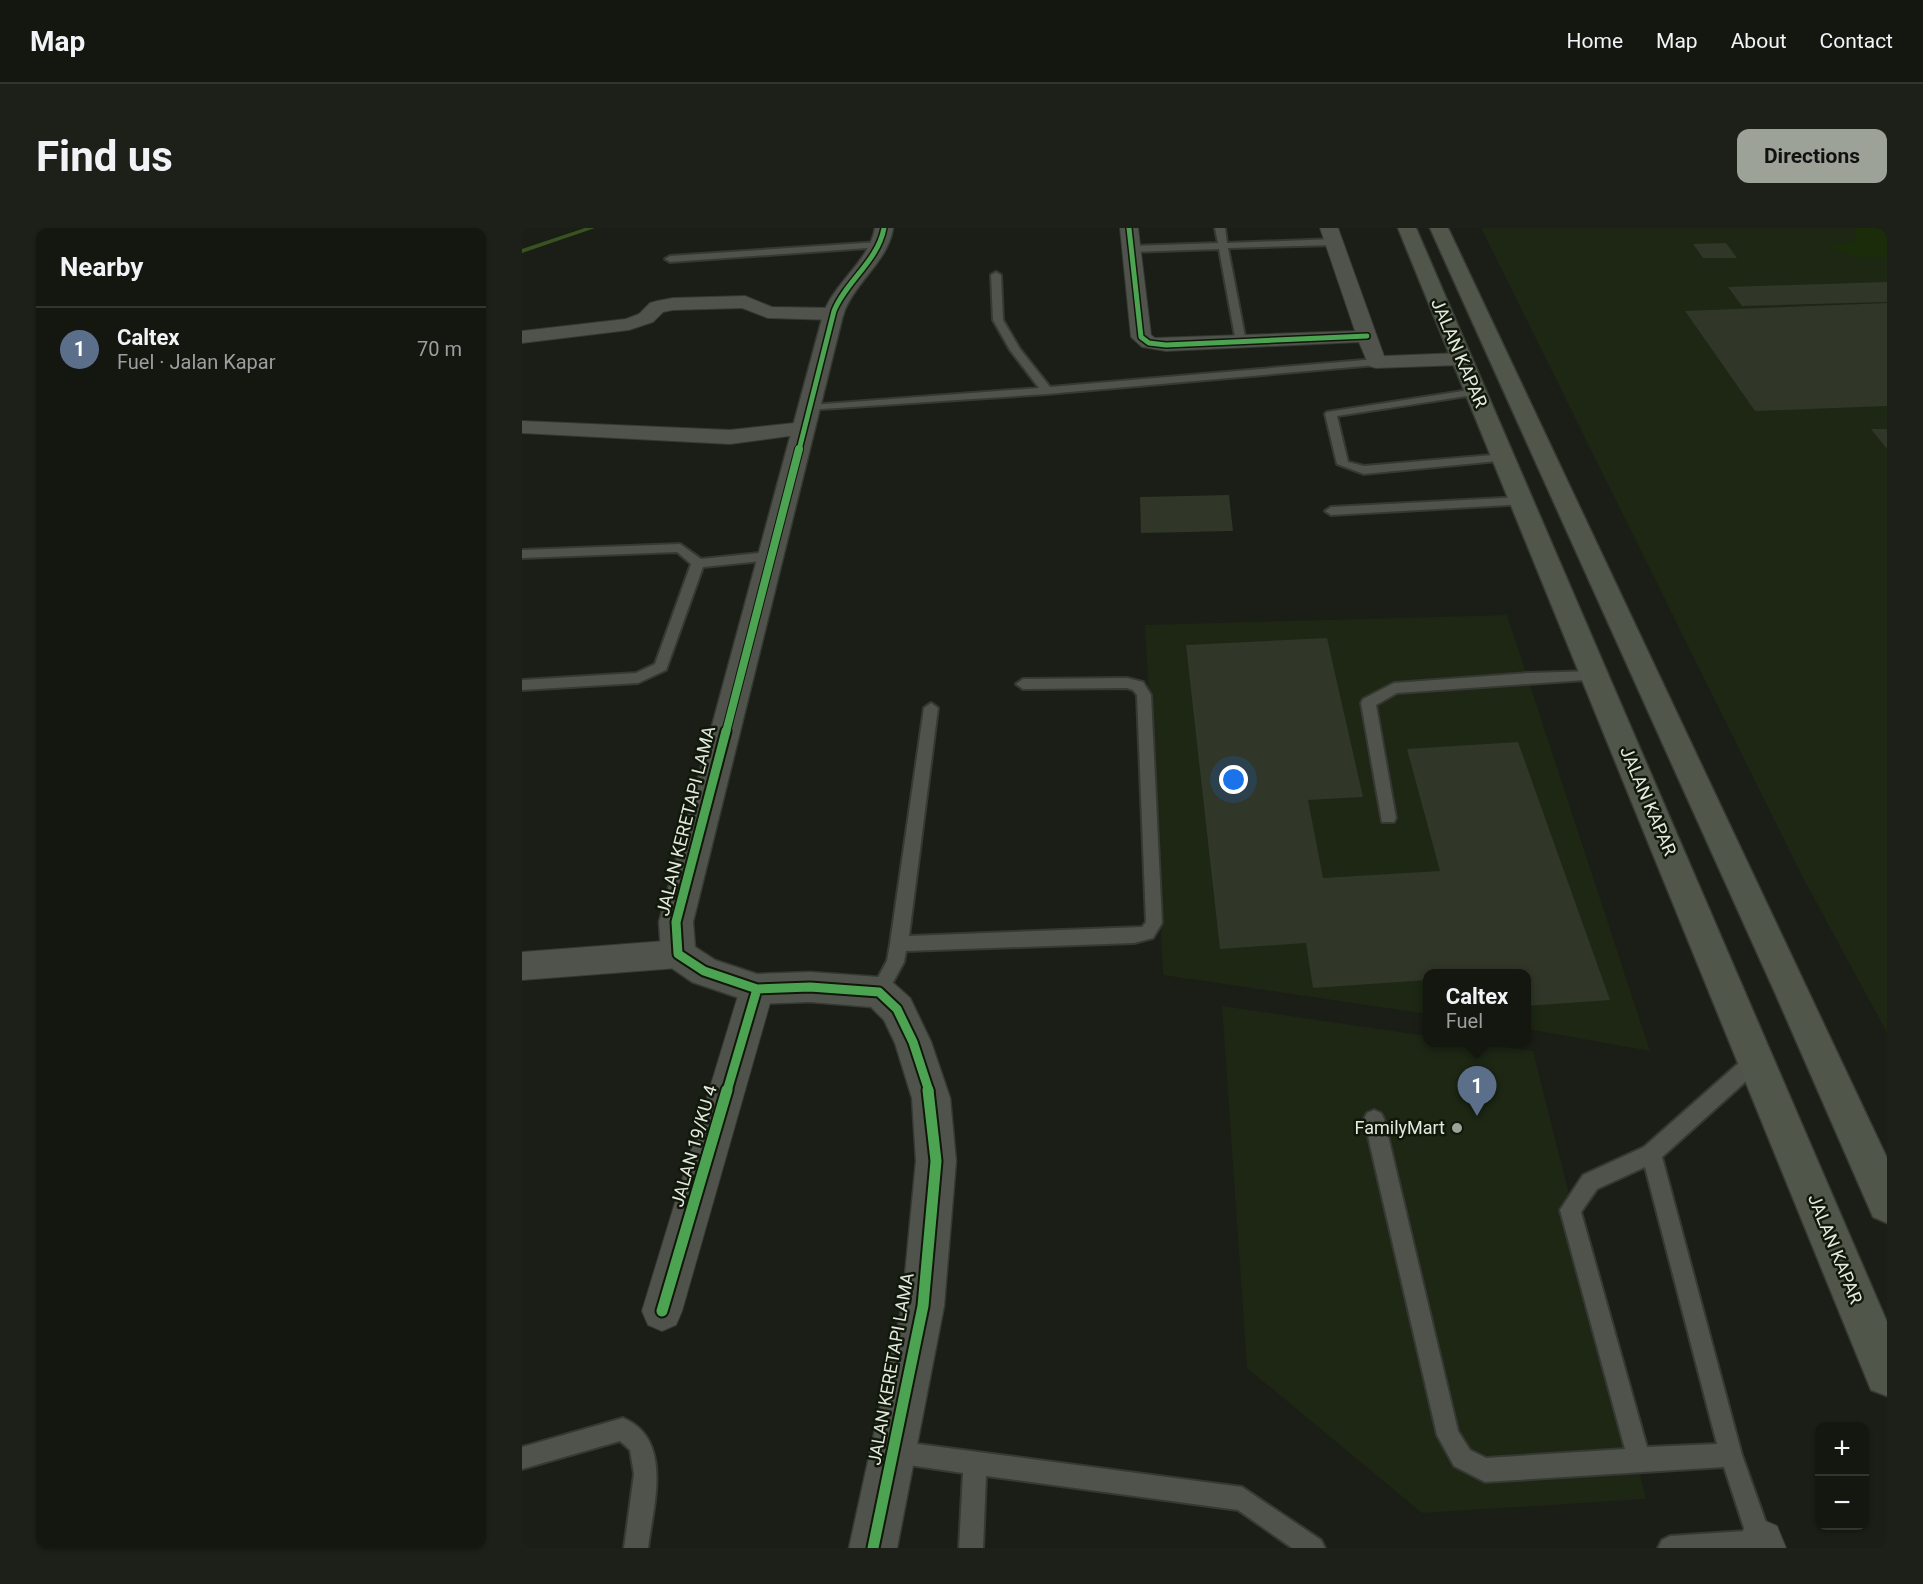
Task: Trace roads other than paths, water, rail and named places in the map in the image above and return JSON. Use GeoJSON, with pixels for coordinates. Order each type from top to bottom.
{"type":"FeatureCollection","features":[{"type":"Feature","properties":{"kind":"highway","name":"JALAN KAPAR"},"geometry":{"type":"LineString","coordinates":[[1407,228],[1887,1374]]}},
{"type":"Feature","properties":{"kind":"highway","name":"JALAN KAPAR"},"geometry":{"type":"LineString","coordinates":[[1439,228],[1489,341],[1789,984],[1887,1203]]}},
{"type":"Feature","properties":{"kind":"street"},"geometry":{"type":"LineString","coordinates":[[1130,228],[1141,337],[1149,343],[1166,345],[1367,336]]}},
{"type":"Feature","properties":{"kind":"street"},"geometry":{"type":"LineString","coordinates":[[1332,235],[1376,362],[1461,359]]}},
{"type":"Feature","properties":{"kind":"street","name":"JALAN KERETAPI LAMA"},"geometry":{"type":"LineString","coordinates":[[678,954],[676,922],[834,314],[838,301],[881,236]]}},
{"type":"Feature","properties":{"kind":"street"},"geometry":{"type":"LineString","coordinates":[[522,337],[629,324],[646,318],[657,307],[673,304],[745,302],[768,312],[834,314]]}},
{"type":"Feature","properties":{"kind":"street"},"geometry":{"type":"LineString","coordinates":[[522,427],[730,437],[807,418]]}},
{"type":"Feature","properties":{"kind":"street"},"geometry":{"type":"LineString","coordinates":[[522,966],[678,954],[704,971],[757,989],[810,987],[879,992]]}},
{"type":"Feature","properties":{"kind":"street","name":"JALAN 19/KU 4"},"geometry":{"type":"LineString","coordinates":[[662,1311],[757,989]]}},
{"type":"Feature","properties":{"kind":"street","name":"JALAN KERETAPI LAMA"},"geometry":{"type":"LineString","coordinates":[[873,1548],[923,1306],[936,1161],[931,1098],[913,1042],[897,1009],[879,992]]}},
{"type":"Feature","properties":{"kind":"lane"},"geometry":{"type":"LineString","coordinates":[[1220,228],[1241,342]]}},
{"type":"Feature","properties":{"kind":"lane"},"geometry":{"type":"LineString","coordinates":[[1131,249],[1223,246],[1332,235]]}},
{"type":"Feature","properties":{"kind":"lane"},"geometry":{"type":"LineString","coordinates":[[670,259],[881,236]]}},
{"type":"Feature","properties":{"kind":"lane"},"geometry":{"type":"LineString","coordinates":[[996,275],[998,320],[1014,350],[1047,391]]}},
{"type":"Feature","properties":{"kind":"lane"},"geometry":{"type":"LineString","coordinates":[[807,418],[1047,391],[1376,362]]}},
{"type":"Feature","properties":{"kind":"lane"},"geometry":{"type":"LineString","coordinates":[[1476,392],[1331,414],[1343,464],[1364,470],[1504,458]]}},
{"type":"Feature","properties":{"kind":"lane"},"geometry":{"type":"LineString","coordinates":[[1331,511],[1522,501]]}},
{"type":"Feature","properties":{"kind":"lane"},"geometry":{"type":"LineString","coordinates":[[522,554],[680,548],[698,563],[770,556]]}},
{"type":"Feature","properties":{"kind":"lane"},"geometry":{"type":"LineString","coordinates":[[522,685],[638,678],[661,667],[698,563]]}},
{"type":"Feature","properties":{"kind":"lane"},"geometry":{"type":"LineString","coordinates":[[1388,818],[1368,703],[1394,688],[1528,678],[1595,676]]}},
{"type":"Feature","properties":{"kind":"lane"},"geometry":{"type":"LineString","coordinates":[[899,944],[1134,936],[1147,933],[1154,923],[1144,695],[1138,687],[1127,683],[1023,684]]}},
{"type":"Feature","properties":{"kind":"lane"},"geometry":{"type":"LineString","coordinates":[[879,992],[895,962],[899,944],[932,708]]}},
{"type":"Feature","properties":{"kind":"lane"},"geometry":{"type":"LineString","coordinates":[[1639,1459],[1570,1210],[1590,1182],[1651,1154],[1757,1059]]}},
{"type":"Feature","properties":{"kind":"lane"},"geometry":{"type":"LineString","coordinates":[[1374,1119],[1448,1435],[1462,1458],[1485,1470],[1731,1455]]}},
{"type":"Feature","properties":{"kind":"lane"},"geometry":{"type":"LineString","coordinates":[[1651,1154],[1731,1455],[1764,1546],[1670,1548]]}},
{"type":"Feature","properties":{"kind":"lane"},"geometry":{"type":"LineString","coordinates":[[522,1458],[623,1429],[640,1444],[646,1474],[636,1548]]}},
{"type":"Feature","properties":{"kind":"lane"},"geometry":{"type":"LineString","coordinates":[[893,1452],[1242,1499],[1313,1548]]}},
{"type":"Feature","properties":{"kind":"lane"},"geometry":{"type":"LineString","coordinates":[[971,1548],[975,1464]]}},
{"type":"Feature","properties":{"kind":"waterway"},"geometry":{"type":"LineString","coordinates":[[522,251],[592,228]]}},
{"type":"Feature","properties":{"kind":"place","name":"Caltex"},"geometry":{"type":"Point","coordinates":[1477,1116]}},
{"type":"Feature","properties":{"kind":"place","name":"FamilyMart"},"geometry":{"type":"Point","coordinates":[1457,1128]}}]}
